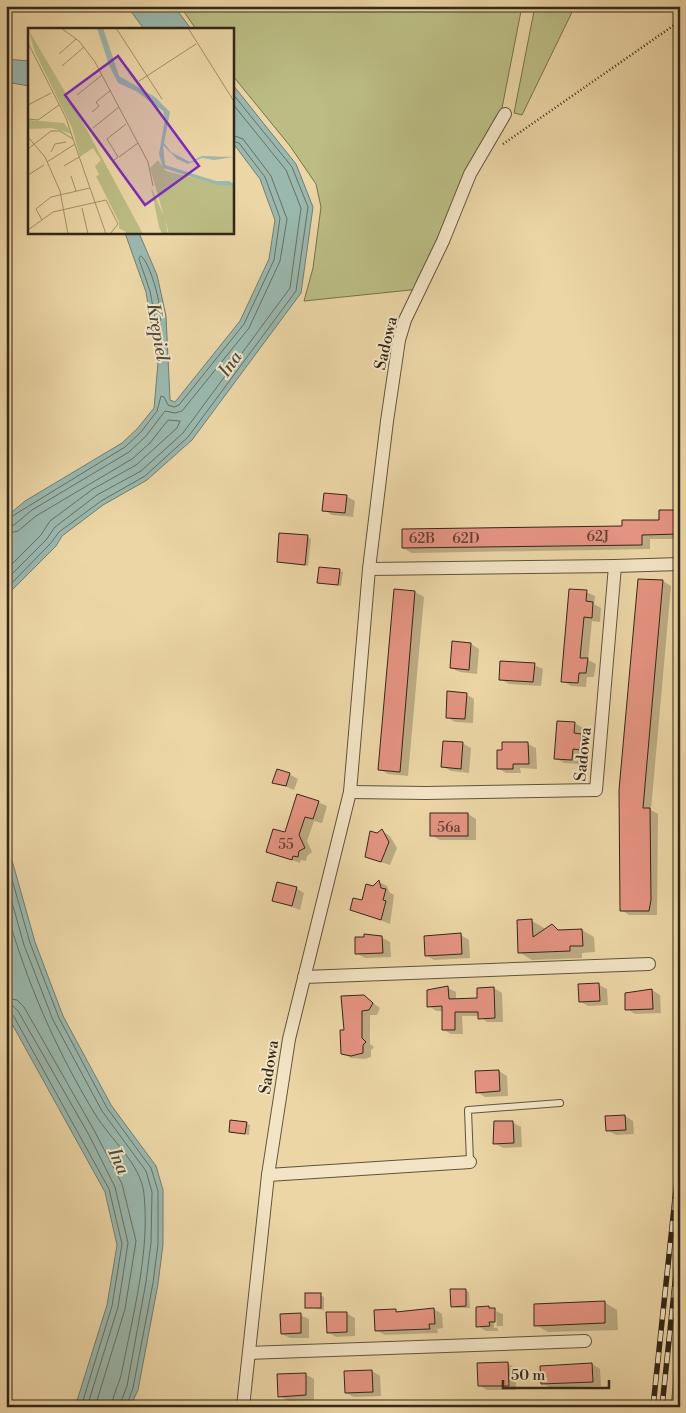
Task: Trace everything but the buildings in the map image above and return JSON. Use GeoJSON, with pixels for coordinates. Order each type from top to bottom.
{"type":"FeatureCollection","features":[{"type":"Feature","properties":{"kind":"street","name":"Sadowa"},"geometry":{"type":"LineString","coordinates":[[243,1407],[268,1175],[289,1039],[350,792],[369,569],[399,340],[405,320],[443,241],[470,174],[505,114]]}},
{"type":"Feature","properties":{"kind":"street"},"geometry":{"type":"LineString","coordinates":[[369,569],[680,564]]}},
{"type":"Feature","properties":{"kind":"street","name":"Sadowa"},"geometry":{"type":"LineString","coordinates":[[350,792],[426,793],[596,790],[615,566]]}},
{"type":"Feature","properties":{"kind":"street"},"geometry":{"type":"LineString","coordinates":[[304,977],[649,964]]}},
{"type":"Feature","properties":{"kind":"street"},"geometry":{"type":"LineString","coordinates":[[268,1175],[470,1162]]}},
{"type":"Feature","properties":{"kind":"street"},"geometry":{"type":"LineString","coordinates":[[249,1353],[585,1341]]}},
{"type":"Feature","properties":{"kind":"lane"},"geometry":{"type":"LineString","coordinates":[[470,1162],[468,1110],[560,1103]]}},
{"type":"Feature","properties":{"kind":"path"},"geometry":{"type":"LineString","coordinates":[[501,145],[680,21]]}},
{"type":"Feature","properties":{"kind":"green space"},"geometry":{"type":"Polygon","coordinates":[[[180,6],[522,6],[502,108],[467,170],[420,289],[304,301],[313,268],[321,207],[316,184],[290,146],[234,77],[234,28],[195,28],[180,6]]]}},
{"type":"Feature","properties":{"kind":"green space"},"geometry":{"type":"Polygon","coordinates":[[[535,6],[575,6],[522,115],[514,113],[535,6]]]}},
{"type":"Feature","properties":{"kind":"green space"},"geometry":{"type":"Polygon","coordinates":[[[680,1317],[680,1407],[671,1407],[680,1317]]]}},
{"type":"Feature","properties":{"kind":"water"},"geometry":{"type":"Polygon","coordinates":[[[127,6],[174,6],[190,28],[143,28],[127,6]]]}},
{"type":"Feature","properties":{"kind":"water"},"geometry":{"type":"Polygon","coordinates":[[[6,59],[28,61],[28,86],[6,82],[6,59]]]}},
{"type":"Feature","properties":{"kind":"water"},"geometry":{"type":"Polygon","coordinates":[[[234,86],[296,164],[313,207],[301,293],[192,440],[147,480],[103,505],[62,536],[56,546],[6,596],[6,517],[25,501],[122,443],[137,429],[154,408],[158,363],[146,292],[125,234],[139,234],[157,275],[166,316],[170,400],[175,402],[240,321],[269,259],[275,220],[260,179],[234,144],[234,86]]]}},
{"type":"Feature","properties":{"kind":"water","name":"Ina"},"geometry":{"type":"Polygon","coordinates":[[[6,839],[35,942],[63,1016],[111,1105],[156,1166],[163,1190],[163,1244],[158,1284],[138,1390],[130,1407],[75,1407],[107,1305],[117,1245],[105,1192],[6,1013],[6,839]]]}},
{"type":"Feature","properties":{"kind":"railway"},"geometry":{"type":"LineString","coordinates":[[653,1407],[680,1151]]}},
{"type":"Feature","properties":{"kind":"railway"},"geometry":{"type":"LineString","coordinates":[[662,1407],[680,1235]]}},
{"type":"Feature","properties":{"kind":"water label","name":"Krępiel"},"geometry":{"type":"Point","coordinates":[158,332]}}]}
